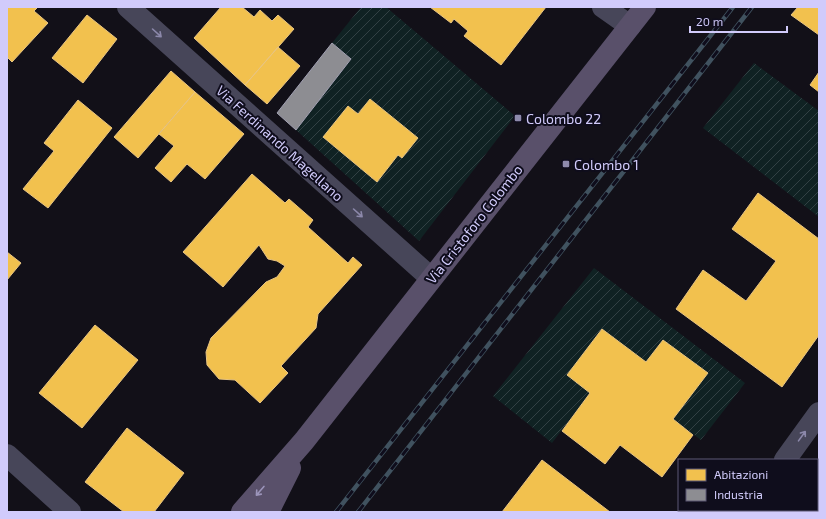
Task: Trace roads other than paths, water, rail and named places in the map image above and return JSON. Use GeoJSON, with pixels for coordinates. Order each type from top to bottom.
{"type":"FeatureCollection","features":[{"type":"Feature","properties":{"kind":"main road","name":"Via Cristoforo Colombo"},"geometry":{"type":"LineString","coordinates":[[242,512],[304,441],[645,7]]}},
{"type":"Feature","properties":{"kind":"main road","name":"Via Cristoforo Colombo"},"geometry":{"type":"LineString","coordinates":[[268,512],[304,441]]}},
{"type":"Feature","properties":{"kind":"street","name":"Via Ferdinando Magellano"},"geometry":{"type":"LineString","coordinates":[[128,7],[432,278]]}},
{"type":"Feature","properties":{"kind":"street"},"geometry":{"type":"LineString","coordinates":[[603,7],[630,26]]}},
{"type":"Feature","properties":{"kind":"street"},"geometry":{"type":"LineString","coordinates":[[786,459],[819,413]]}},
{"type":"Feature","properties":{"kind":"street"},"geometry":{"type":"LineString","coordinates":[[7,455],[70,512]]}},
{"type":"Feature","properties":{"kind":"railway"},"geometry":{"type":"LineString","coordinates":[[336,512],[733,7]]}},
{"type":"Feature","properties":{"kind":"railway"},"geometry":{"type":"LineString","coordinates":[[358,512],[752,7]]}},
{"type":"Feature","properties":{"kind":"place","name":"Colombo 22"},"geometry":{"type":"Point","coordinates":[518,118]}},
{"type":"Feature","properties":{"kind":"place","name":"Colombo 1"},"geometry":{"type":"Point","coordinates":[566,164]}}]}
